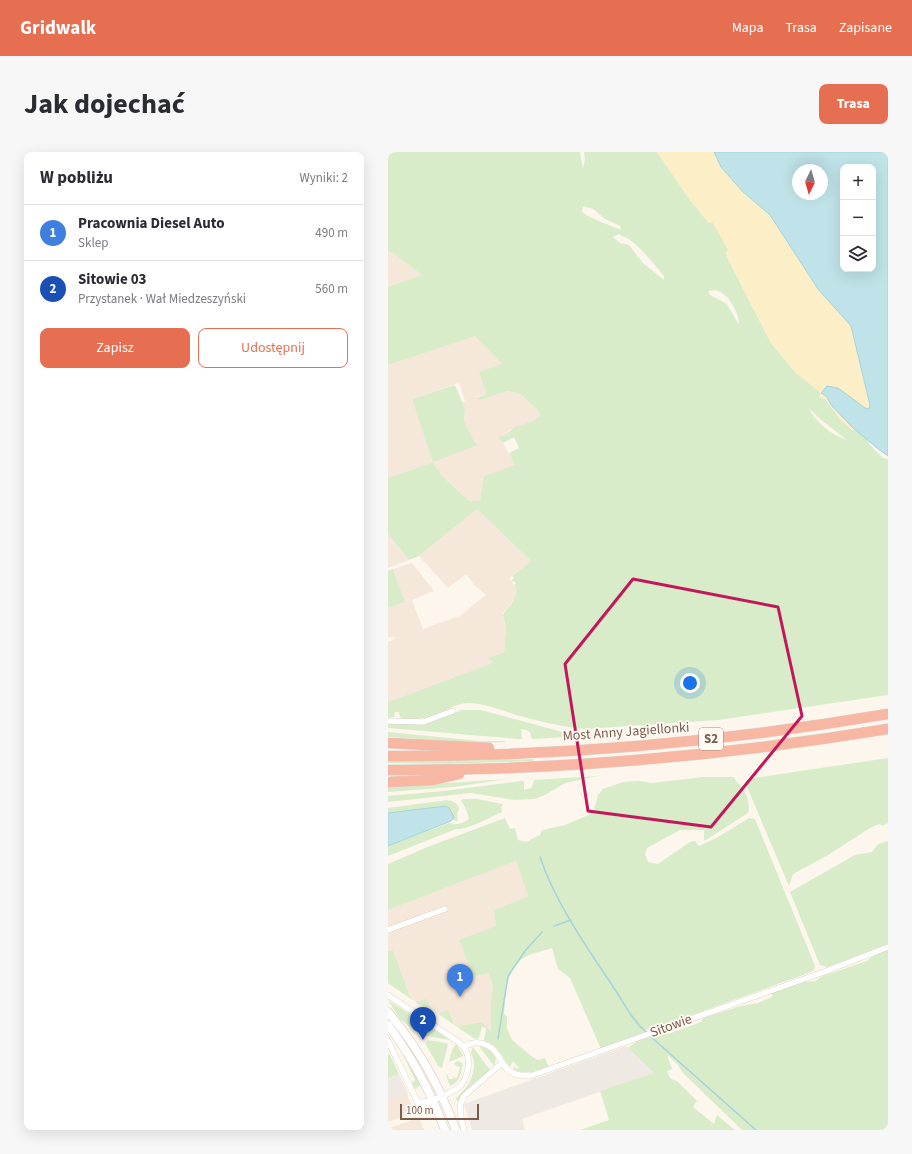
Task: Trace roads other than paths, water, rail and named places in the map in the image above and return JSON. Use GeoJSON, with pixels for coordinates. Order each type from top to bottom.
{"type":"FeatureCollection","features":[{"type":"Feature","properties":{"kind":"highway","name":"Most Anny Jagiellonki"},"geometry":{"type":"LineString","coordinates":[[533,752],[632,746],[704,739],[778,731],[888,714]]}},
{"type":"Feature","properties":{"kind":"highway","name":"Most Anny Jagiellonki"},"geometry":{"type":"LineString","coordinates":[[486,769],[599,764],[711,754],[798,743],[888,729]]}},
{"type":"Feature","properties":{"kind":"highway"},"geometry":{"type":"LineString","coordinates":[[388,743],[456,746],[533,752]]}},
{"type":"Feature","properties":{"kind":"highway","name":"S2"},"geometry":{"type":"LineString","coordinates":[[388,756],[533,752]]}},
{"type":"Feature","properties":{"kind":"highway"},"geometry":{"type":"LineString","coordinates":[[388,782],[432,780],[486,769]]}},
{"type":"Feature","properties":{"kind":"highway","name":"S2"},"geometry":{"type":"LineString","coordinates":[[388,770],[486,769]]}},
{"type":"Feature","properties":{"kind":"main road"},"geometry":{"type":"LineString","coordinates":[[388,1012],[404,1030],[415,1047],[442,1096],[456,1130]]}},
{"type":"Feature","properties":{"kind":"main road"},"geometry":{"type":"LineString","coordinates":[[388,1025],[414,1064],[433,1101],[445,1130]]}},
{"type":"Feature","properties":{"kind":"street"},"geometry":{"type":"LineString","coordinates":[[388,721],[423,722],[453,711]]}},
{"type":"Feature","properties":{"kind":"street"},"geometry":{"type":"LineString","coordinates":[[388,930],[445,909]]}},
{"type":"Feature","properties":{"kind":"street","name":"Sitowie"},"geometry":{"type":"LineString","coordinates":[[464,1047],[474,1043],[486,1045],[495,1051],[506,1068],[517,1075],[530,1076],[821,973],[888,947]]}},
{"type":"Feature","properties":{"kind":"street"},"geometry":{"type":"LineString","coordinates":[[388,995],[457,1040],[464,1047],[468,1057],[468,1067],[463,1083],[456,1089],[421,1109],[388,1041]]}},
{"type":"Feature","properties":{"kind":"street"},"geometry":{"type":"LineString","coordinates":[[464,1130],[460,1112],[461,1103],[464,1096],[502,1063]]}},
{"type":"Feature","properties":{"kind":"street"},"geometry":{"type":"LineString","coordinates":[[417,1102],[433,1101]]}},
{"type":"Feature","properties":{"kind":"water"},"geometry":{"type":"Polygon","coordinates":[[[714,152],[888,152],[888,456],[851,426],[832,406],[826,396],[821,393],[827,386],[838,388],[865,408],[869,409],[870,405],[851,326],[818,289],[770,215],[742,191],[721,167],[714,152]]]}},
{"type":"Feature","properties":{"kind":"water"},"geometry":{"type":"Polygon","coordinates":[[[446,806],[449,808],[454,817],[451,821],[388,846],[388,813],[446,806]]]}},
{"type":"Feature","properties":{"kind":"waterway"},"geometry":{"type":"LineString","coordinates":[[540,857],[554,891],[572,924],[628,1011],[646,1032]]}},
{"type":"Feature","properties":{"kind":"waterway"},"geometry":{"type":"LineString","coordinates":[[554,926],[571,920]]}},
{"type":"Feature","properties":{"kind":"waterway"},"geometry":{"type":"LineString","coordinates":[[498,1039],[508,976],[525,951],[542,932]]}},
{"type":"Feature","properties":{"kind":"waterway"},"geometry":{"type":"LineString","coordinates":[[650,1036],[756,1130]]}},
{"type":"Feature","properties":{"kind":"place","name":"Pracownia Diesel Auto"},"geometry":{"type":"Point","coordinates":[460,997]}},
{"type":"Feature","properties":{"kind":"place","name":"Sitowie 03"},"geometry":{"type":"Point","coordinates":[423,1040]}}]}
